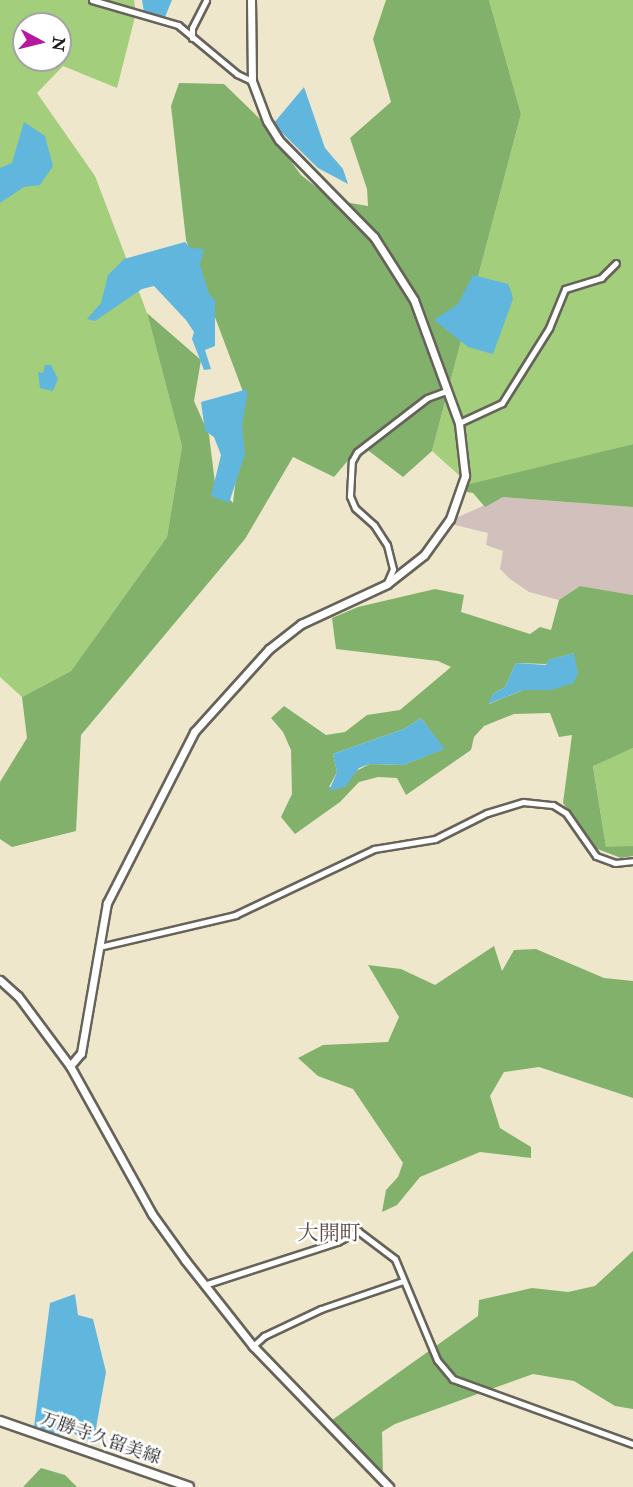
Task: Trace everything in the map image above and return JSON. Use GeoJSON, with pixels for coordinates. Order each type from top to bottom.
{"type":"FeatureCollection","features":[{"type":"Feature","properties":{"kind":"main road","name":"万勝寺久留美線"},"geometry":{"type":"LineString","coordinates":[[0,1421],[189,1487]]}},
{"type":"Feature","properties":{"kind":"street"},"geometry":{"type":"LineString","coordinates":[[92,0],[178,25],[237,74],[252,81]]}},
{"type":"Feature","properties":{"kind":"street"},"geometry":{"type":"LineString","coordinates":[[192,38],[192,28],[206,0]]}},
{"type":"Feature","properties":{"kind":"street"},"geometry":{"type":"LineString","coordinates":[[70,1066],[81,1053],[107,903],[194,732],[269,649],[293,630],[387,585],[424,555],[450,519],[465,476],[459,423],[414,300],[374,237],[279,140],[267,121],[252,81],[251,0]]}},
{"type":"Feature","properties":{"kind":"street"},"geometry":{"type":"LineString","coordinates":[[459,423],[502,403],[549,328],[565,289],[601,278],[616,263]]}},
{"type":"Feature","properties":{"kind":"street"},"geometry":{"type":"LineString","coordinates":[[387,585],[393,569],[391,556],[381,534],[355,508],[349,488],[352,461],[357,452],[427,398],[446,391]]}},
{"type":"Feature","properties":{"kind":"street"},"geometry":{"type":"LineString","coordinates":[[99,947],[235,915],[365,852],[435,839],[516,803],[553,805],[566,813],[596,856],[615,863],[633,861]]}},
{"type":"Feature","properties":{"kind":"street"},"geometry":{"type":"LineString","coordinates":[[0,980],[18,996],[70,1066],[152,1214],[204,1285],[253,1346],[389,1487]]}},
{"type":"Feature","properties":{"kind":"street"},"geometry":{"type":"LineString","coordinates":[[204,1285],[337,1242],[358,1231],[390,1253],[437,1360],[453,1379],[633,1444]]}},
{"type":"Feature","properties":{"kind":"street"},"geometry":{"type":"LineString","coordinates":[[253,1346],[264,1336],[321,1310],[403,1281]]}},
{"type":"Feature","properties":{"kind":"shaded area"},"geometry":{"type":"Polygon","coordinates":[[[503,497],[633,507],[633,595],[580,586],[559,600],[529,592],[510,579],[500,569],[503,551],[486,545],[488,533],[455,525],[456,518],[503,497]]]}},
{"type":"Feature","properties":{"kind":"green space"},"geometry":{"type":"Polygon","coordinates":[[[0,0],[134,0],[136,13],[117,88],[72,70],[72,12],[12,12],[12,72],[57,72],[37,93],[95,176],[147,313],[182,446],[167,537],[71,671],[22,697],[0,677],[0,0]]]}},
{"type":"Feature","properties":{"kind":"green space"},"geometry":{"type":"Polygon","coordinates":[[[386,0],[489,0],[521,114],[432,451],[403,477],[361,445],[334,477],[293,457],[245,539],[81,735],[76,831],[12,847],[0,839],[0,782],[27,738],[22,697],[71,671],[167,537],[182,446],[147,313],[201,360],[194,401],[209,435],[215,483],[233,503],[245,397],[186,240],[171,106],[179,83],[224,84],[260,119],[301,175],[333,200],[368,206],[367,189],[350,138],[391,102],[373,39],[386,0]]]}},
{"type":"Feature","properties":{"kind":"green space"},"geometry":{"type":"Polygon","coordinates":[[[489,0],[633,0],[633,444],[471,486],[432,451],[521,114],[489,0]]]}},
{"type":"Feature","properties":{"kind":"green space"},"geometry":{"type":"Polygon","coordinates":[[[633,444],[633,507],[503,497],[485,507],[473,493],[467,492],[466,485],[633,444]]]}},
{"type":"Feature","properties":{"kind":"green space"},"geometry":{"type":"Polygon","coordinates":[[[580,586],[633,595],[633,748],[593,766],[606,847],[633,846],[633,856],[621,858],[595,848],[563,803],[572,735],[559,737],[550,713],[514,714],[484,726],[474,737],[471,750],[406,795],[397,778],[378,777],[359,782],[340,802],[295,834],[281,817],[292,794],[291,750],[283,732],[271,718],[284,706],[326,735],[345,732],[367,715],[400,710],[451,667],[438,661],[336,649],[332,618],[358,607],[435,589],[464,595],[461,612],[530,634],[540,627],[551,630],[559,600],[580,586]],[[574,653],[549,660],[546,664],[516,663],[505,687],[493,694],[489,704],[523,690],[551,690],[574,653]],[[421,718],[404,729],[333,754],[337,772],[329,787],[345,787],[352,773],[370,764],[403,765],[444,749],[421,718]]]}},
{"type":"Feature","properties":{"kind":"green space"},"geometry":{"type":"Polygon","coordinates":[[[633,748],[633,850],[606,847],[593,765],[633,748]]]}},
{"type":"Feature","properties":{"kind":"green space"},"geometry":{"type":"Polygon","coordinates":[[[494,946],[502,971],[514,950],[536,949],[604,978],[633,981],[633,1098],[539,1067],[504,1072],[490,1096],[500,1128],[531,1147],[531,1158],[480,1152],[420,1177],[397,1205],[382,1212],[386,1190],[398,1177],[403,1163],[353,1089],[318,1076],[298,1058],[323,1045],[388,1042],[399,1017],[368,965],[401,969],[435,985],[494,946]]]}},
{"type":"Feature","properties":{"kind":"green space"},"geometry":{"type":"Polygon","coordinates":[[[633,1251],[633,1409],[615,1406],[574,1381],[533,1374],[395,1424],[382,1432],[383,1474],[332,1420],[478,1316],[479,1300],[532,1288],[568,1292],[595,1286],[633,1251]]]}},
{"type":"Feature","properties":{"kind":"green space"},"geometry":{"type":"Polygon","coordinates":[[[41,1468],[65,1475],[77,1487],[23,1487],[41,1468]]]}},
{"type":"Feature","properties":{"kind":"water"},"geometry":{"type":"Polygon","coordinates":[[[142,0],[172,0],[165,17],[144,12],[142,0]]]}},
{"type":"Feature","properties":{"kind":"water"},"geometry":{"type":"Polygon","coordinates":[[[304,87],[325,148],[343,169],[348,184],[318,168],[273,124],[304,87]]]}},
{"type":"Feature","properties":{"kind":"water"},"geometry":{"type":"Polygon","coordinates":[[[24,122],[45,136],[53,166],[40,185],[24,187],[0,203],[0,168],[12,163],[24,122]]]}},
{"type":"Feature","properties":{"kind":"water"},"geometry":{"type":"Polygon","coordinates":[[[185,242],[191,248],[204,249],[200,265],[209,294],[215,300],[215,346],[205,350],[211,369],[204,370],[192,339],[194,332],[186,320],[154,286],[142,289],[95,321],[87,319],[101,303],[108,275],[124,259],[185,242]]]}},
{"type":"Feature","properties":{"kind":"water"},"geometry":{"type":"Polygon","coordinates":[[[473,275],[508,284],[511,291],[513,299],[493,354],[468,347],[434,320],[458,304],[473,275]]]}},
{"type":"Feature","properties":{"kind":"water"},"geometry":{"type":"Polygon","coordinates":[[[45,365],[51,365],[58,379],[53,391],[40,388],[38,372],[43,373],[45,365]]]}},
{"type":"Feature","properties":{"kind":"water"},"geometry":{"type":"Polygon","coordinates":[[[248,389],[242,426],[245,454],[229,503],[211,496],[221,455],[214,437],[205,431],[201,402],[248,389]]]}},
{"type":"Feature","properties":{"kind":"water"},"geometry":{"type":"Polygon","coordinates":[[[574,653],[578,673],[574,683],[551,690],[523,690],[488,704],[493,694],[505,687],[516,663],[546,665],[548,660],[574,653]]]}},
{"type":"Feature","properties":{"kind":"water"},"geometry":{"type":"Polygon","coordinates":[[[421,718],[445,749],[403,765],[370,764],[359,768],[345,787],[329,791],[337,772],[333,754],[404,729],[421,718]]]}},
{"type":"Feature","properties":{"kind":"water"},"geometry":{"type":"Polygon","coordinates":[[[75,1294],[78,1315],[93,1319],[106,1372],[93,1445],[70,1431],[59,1435],[34,1427],[50,1303],[75,1294]]]}},
{"type":"Feature","properties":{"kind":"district","name":"大開町"},"geometry":{"type":"Point","coordinates":[329,1234]}}]}
